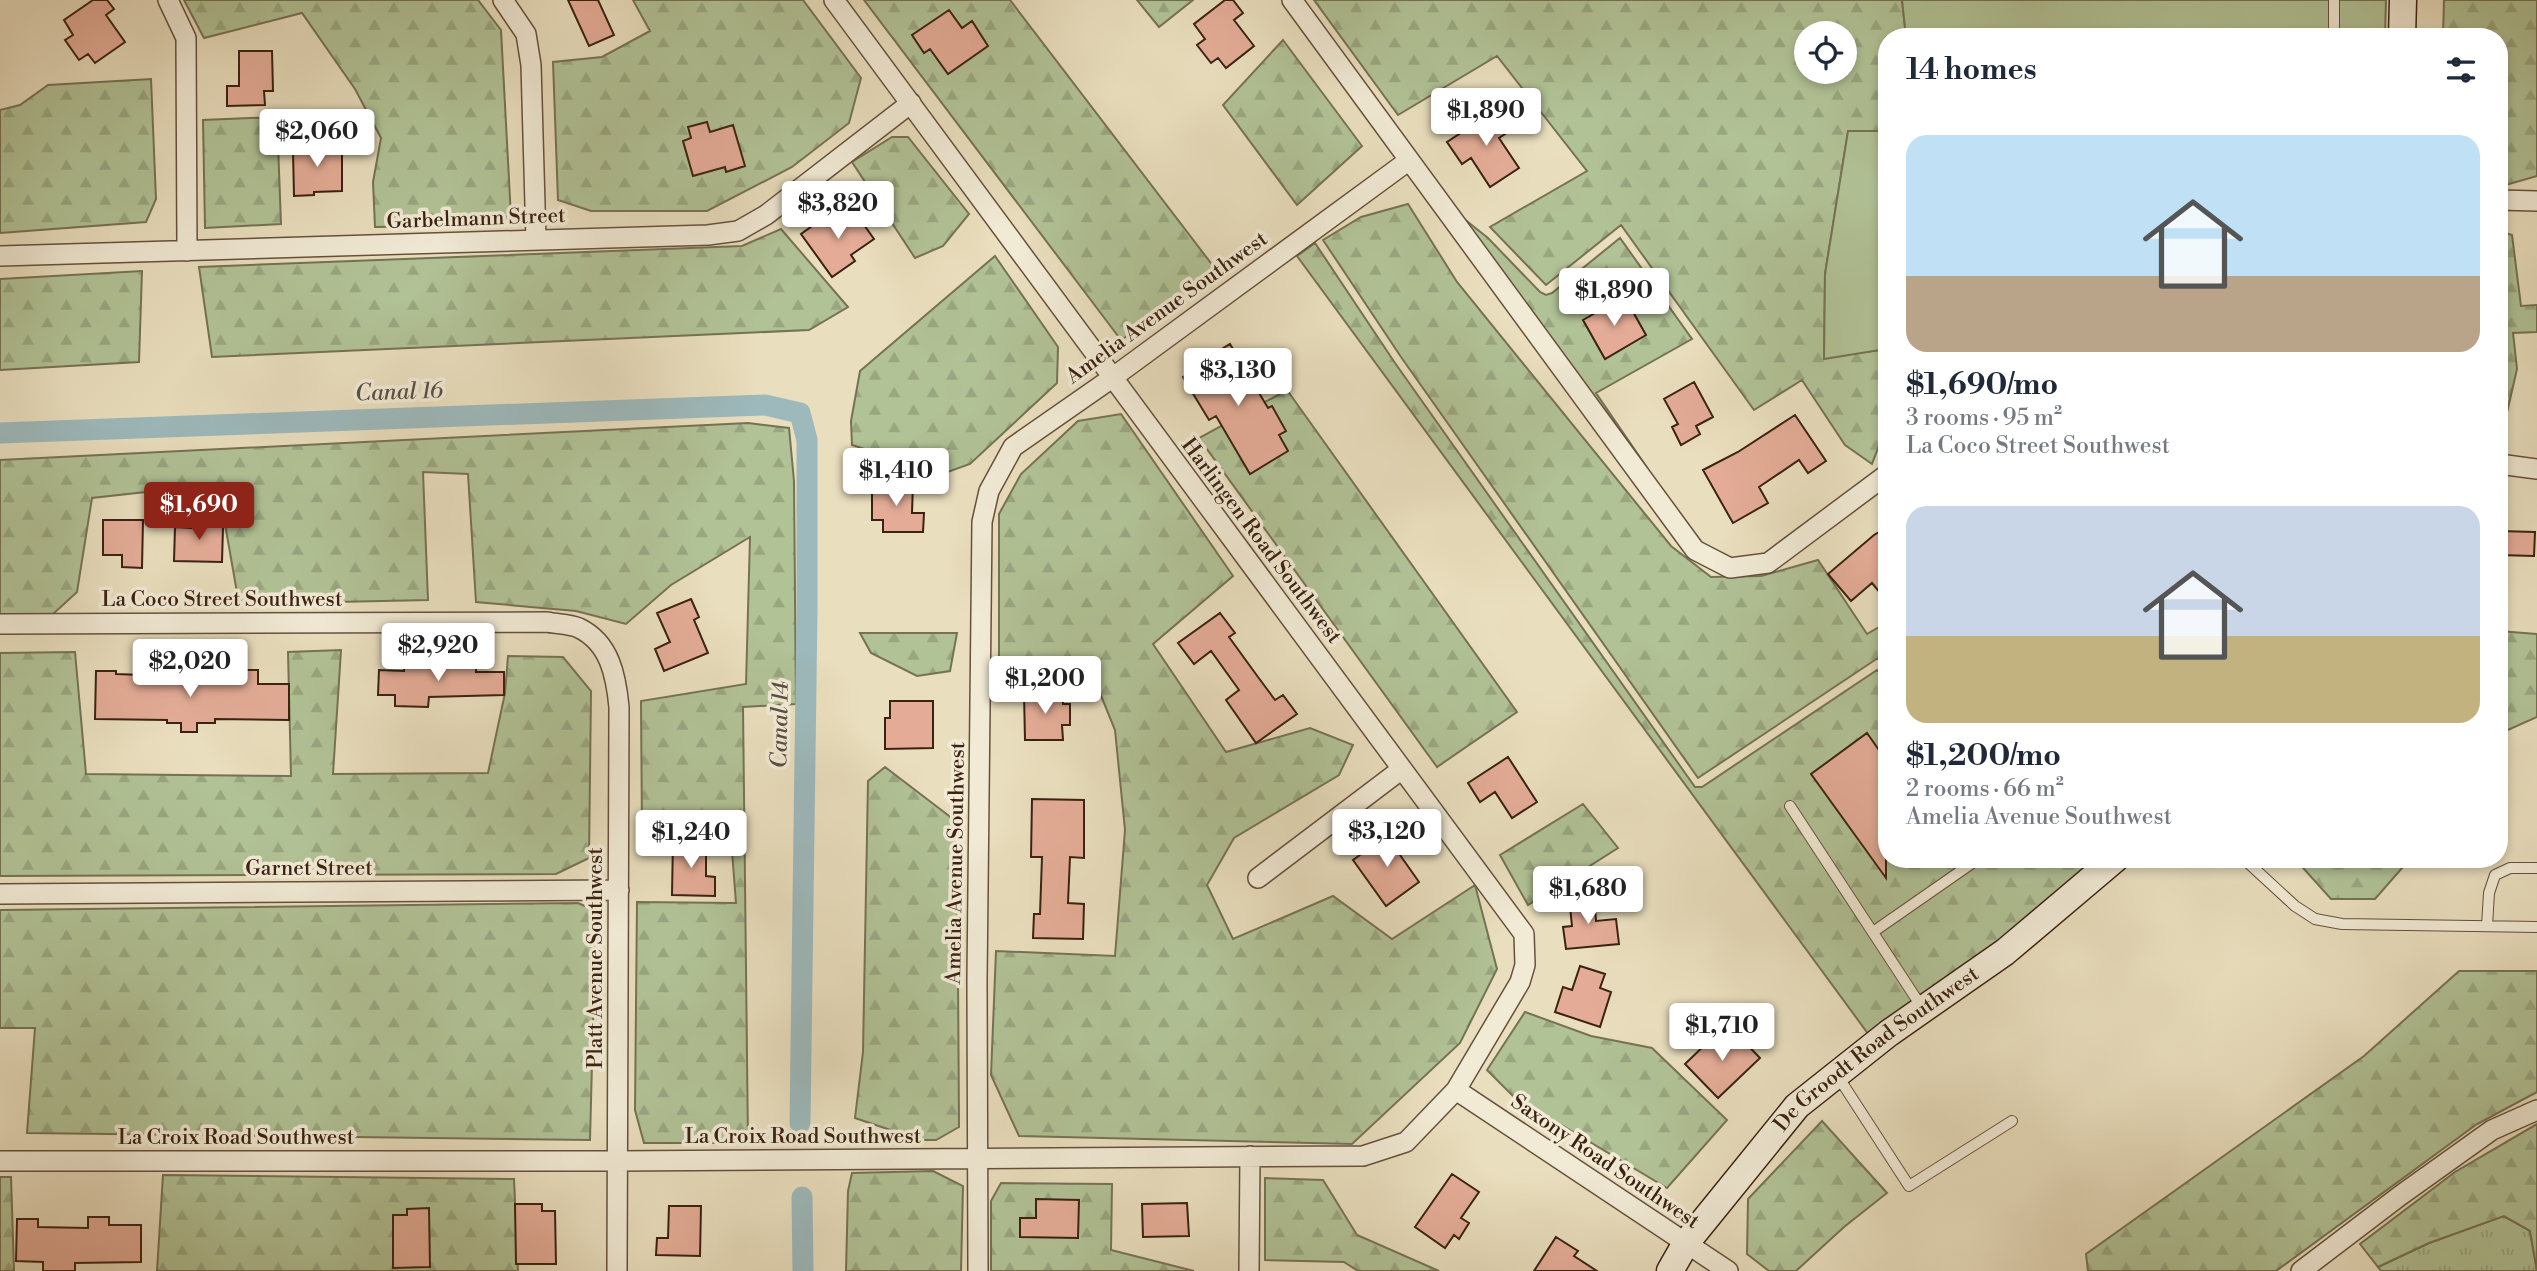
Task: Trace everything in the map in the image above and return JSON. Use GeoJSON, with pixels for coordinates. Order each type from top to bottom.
{"type":"FeatureCollection","features":[{"type":"Feature","properties":{"kind":"street"},"geometry":{"type":"LineString","coordinates":[[169,0],[186,38],[187,251]]}},
{"type":"Feature","properties":{"kind":"street"},"geometry":{"type":"LineString","coordinates":[[503,0],[526,34],[531,65],[536,240]]}},
{"type":"Feature","properties":{"kind":"street","name":"Harlingen Road Southwest"},"geometry":{"type":"LineString","coordinates":[[834,0],[1524,934],[1525,965],[1520,982]]}},
{"type":"Feature","properties":{"kind":"street"},"geometry":{"type":"LineString","coordinates":[[1292,0],[1695,550],[1730,568],[1768,563],[1878,481]]}},
{"type":"Feature","properties":{"kind":"street"},"geometry":{"type":"LineString","coordinates":[[2402,28],[2403,0]]}},
{"type":"Feature","properties":{"kind":"street","name":"Garbelmann Street"},"geometry":{"type":"LineString","coordinates":[[0,256],[708,235],[738,231],[766,215],[911,103]]}},
{"type":"Feature","properties":{"kind":"street","name":"Amelia Avenue Southwest"},"geometry":{"type":"LineString","coordinates":[[978,1271],[977,980],[982,522],[989,491],[1013,447],[1112,378],[1408,161]]}},
{"type":"Feature","properties":{"kind":"street"},"geometry":{"type":"LineString","coordinates":[[2508,200],[2537,201]]}},
{"type":"Feature","properties":{"kind":"street"},"geometry":{"type":"LineString","coordinates":[[2508,465],[2537,470]]}},
{"type":"Feature","properties":{"kind":"street","name":"La Coco Street Southwest"},"geometry":{"type":"LineString","coordinates":[[0,624],[547,622],[579,628],[604,648]]}},
{"type":"Feature","properties":{"kind":"street","name":"Platt Avenue Southwest"},"geometry":{"type":"LineString","coordinates":[[604,648],[616,677],[619,707],[617,1271]]}},
{"type":"Feature","properties":{"kind":"street"},"geometry":{"type":"LineString","coordinates":[[1258,878],[1402,769]]}},
{"type":"Feature","properties":{"kind":"street","name":"De Groodt Road Southwest"},"geometry":{"type":"LineString","coordinates":[[1670,1271],[1686,1243],[1797,1106],[1889,1033],[2005,953],[2104,868]]}},
{"type":"Feature","properties":{"kind":"street","name":"Garnet Street"},"geometry":{"type":"LineString","coordinates":[[0,894],[619,890]]}},
{"type":"Feature","properties":{"kind":"street","name":"La Croix Road Southwest"},"geometry":{"type":"LineString","coordinates":[[0,1161],[617,1161],[1363,1156],[1406,1142],[1456,1090],[1520,982]]}},
{"type":"Feature","properties":{"kind":"street","name":"Saxony Road Southwest"},"geometry":{"type":"LineString","coordinates":[[1456,1090],[1728,1271]]}},
{"type":"Feature","properties":{"kind":"street"},"geometry":{"type":"LineString","coordinates":[[2301,1271],[2493,1130],[2537,1110]]}},
{"type":"Feature","properties":{"kind":"street"},"geometry":{"type":"LineString","coordinates":[[1248,1271],[1250,1156]]}},
{"type":"Feature","properties":{"kind":"lane"},"geometry":{"type":"LineString","coordinates":[[2334,0],[2334,28]]}},
{"type":"Feature","properties":{"kind":"lane"},"geometry":{"type":"LineString","coordinates":[[1790,806],[1923,1009]]}},
{"type":"Feature","properties":{"kind":"lane"},"geometry":{"type":"LineString","coordinates":[[1873,932],[1965,868]]}},
{"type":"Feature","properties":{"kind":"lane"},"geometry":{"type":"LineString","coordinates":[[2254,868],[2295,906],[2315,919],[2342,925],[2537,927]]}},
{"type":"Feature","properties":{"kind":"lane"},"geometry":{"type":"LineString","coordinates":[[2487,926],[2489,892],[2495,875],[2510,868],[2537,868]]}},
{"type":"Feature","properties":{"kind":"lane"},"geometry":{"type":"LineString","coordinates":[[1836,1075],[1909,1186],[2012,1121]]}},
{"type":"Feature","properties":{"kind":"green space"},"geometry":{"type":"Polygon","coordinates":[[[184,0],[478,0],[501,30],[511,217],[488,226],[375,227],[373,182],[381,138],[355,89],[302,13],[204,38],[184,0]]]}},
{"type":"Feature","properties":{"kind":"green space"},"geometry":{"type":"Polygon","coordinates":[[[633,0],[803,0],[861,78],[849,123],[792,167],[707,211],[591,211],[558,200],[553,62],[602,57],[650,31],[633,0]]]}},
{"type":"Feature","properties":{"kind":"green space"},"geometry":{"type":"Polygon","coordinates":[[[864,0],[1010,0],[1220,275],[1121,340],[864,0]]]}},
{"type":"Feature","properties":{"kind":"green space"},"geometry":{"type":"Polygon","coordinates":[[[1137,0],[1193,0],[1159,27],[1137,0]]]}},
{"type":"Feature","properties":{"kind":"green space"},"geometry":{"type":"Polygon","coordinates":[[[1314,0],[1902,0],[1905,28],[1878,28],[1878,131],[1848,132],[1825,274],[1824,358],[1878,350],[1878,448],[1872,464],[1845,445],[1802,380],[1754,410],[1621,225],[1546,285],[1490,227],[1587,171],[1497,56],[1398,115],[1314,0]]]}},
{"type":"Feature","properties":{"kind":"green space"},"geometry":{"type":"Polygon","coordinates":[[[1902,0],[2386,0],[2385,28],[1905,28],[1902,0]]]}},
{"type":"Feature","properties":{"kind":"green space"},"geometry":{"type":"Polygon","coordinates":[[[2444,0],[2537,0],[2537,176],[2508,184],[2508,28],[2443,28],[2444,0]]]}},
{"type":"Feature","properties":{"kind":"green space"},"geometry":{"type":"Polygon","coordinates":[[[1283,40],[1362,146],[1297,205],[1223,105],[1283,40]]]}},
{"type":"Feature","properties":{"kind":"green space"},"geometry":{"type":"Polygon","coordinates":[[[151,79],[156,199],[146,222],[0,233],[0,110],[20,105],[48,85],[151,79]]]}},
{"type":"Feature","properties":{"kind":"green space"},"geometry":{"type":"Polygon","coordinates":[[[277,117],[281,224],[205,228],[203,120],[277,117]]]}},
{"type":"Feature","properties":{"kind":"green space"},"geometry":{"type":"Polygon","coordinates":[[[1848,131],[1878,131],[1878,350],[1824,359],[1825,274],[1848,131]]]}},
{"type":"Feature","properties":{"kind":"green space"},"geometry":{"type":"Polygon","coordinates":[[[892,137],[908,137],[969,214],[943,246],[915,258],[852,162],[892,137]]]}},
{"type":"Feature","properties":{"kind":"green space"},"geometry":{"type":"Polygon","coordinates":[[[1408,204],[1457,282],[1671,546],[1711,577],[1761,576],[1818,560],[1867,634],[1878,628],[1878,658],[1698,778],[1401,357],[1323,240],[1361,217],[1408,204]]]}},
{"type":"Feature","properties":{"kind":"green space"},"geometry":{"type":"Polygon","coordinates":[[[1463,218],[1488,238],[1546,295],[1620,238],[1692,339],[1596,393],[1648,469],[1463,218]]]}},
{"type":"Feature","properties":{"kind":"green space"},"geometry":{"type":"Polygon","coordinates":[[[781,229],[848,307],[809,330],[212,357],[199,267],[742,246],[781,229]]]}},
{"type":"Feature","properties":{"kind":"green space"},"geometry":{"type":"Polygon","coordinates":[[[2508,234],[2512,235],[2521,306],[2537,305],[2537,332],[2513,333],[2517,369],[2508,408],[2508,234]]]}},
{"type":"Feature","properties":{"kind":"green space"},"geometry":{"type":"Polygon","coordinates":[[[1315,243],[1395,363],[1695,787],[1702,787],[1877,670],[1878,868],[2088,868],[2000,943],[1869,1035],[1297,256],[1315,243]]]}},
{"type":"Feature","properties":{"kind":"green space"},"geometry":{"type":"Polygon","coordinates":[[[995,256],[1058,347],[1057,383],[970,464],[942,474],[852,445],[851,421],[860,371],[995,256]]]}},
{"type":"Feature","properties":{"kind":"green space"},"geometry":{"type":"Polygon","coordinates":[[[142,271],[139,362],[0,370],[0,279],[142,271]]]}},
{"type":"Feature","properties":{"kind":"green space"},"geometry":{"type":"Polygon","coordinates":[[[1287,390],[1517,712],[1437,767],[1199,438],[1287,390]]]}},
{"type":"Feature","properties":{"kind":"green space"},"geometry":{"type":"Polygon","coordinates":[[[1121,414],[1233,576],[1153,644],[1226,752],[1310,728],[1353,745],[1339,775],[1234,838],[1207,885],[1233,939],[1333,896],[1392,939],[1475,885],[1497,969],[1460,1043],[1352,1144],[1019,1136],[991,1075],[996,951],[1115,956],[1125,830],[1115,730],[1089,666],[999,667],[999,514],[1021,474],[1078,421],[1121,414]]]}},
{"type":"Feature","properties":{"kind":"green space"},"geometry":{"type":"Polygon","coordinates":[[[748,423],[789,428],[794,481],[796,704],[743,707],[748,1143],[644,1143],[635,1110],[637,902],[736,903],[730,825],[642,834],[641,701],[746,684],[750,537],[671,585],[626,624],[576,611],[476,602],[468,474],[423,472],[428,600],[239,604],[218,484],[92,498],[77,592],[52,615],[0,614],[0,460],[748,423]]]}},
{"type":"Feature","properties":{"kind":"green space"},"geometry":{"type":"Polygon","coordinates":[[[2508,632],[2537,634],[2537,717],[2508,730],[2508,632]]]}},
{"type":"Feature","properties":{"kind":"green space"},"geometry":{"type":"Polygon","coordinates":[[[860,633],[957,633],[950,671],[917,676],[871,653],[860,633]]]}},
{"type":"Feature","properties":{"kind":"green space"},"geometry":{"type":"Polygon","coordinates":[[[341,650],[333,774],[488,773],[505,693],[508,656],[563,657],[591,691],[589,858],[556,874],[0,876],[0,653],[75,652],[86,774],[291,776],[288,652],[341,650]]]}},
{"type":"Feature","properties":{"kind":"green space"},"geometry":{"type":"Polygon","coordinates":[[[885,767],[957,822],[959,1127],[936,1140],[920,1140],[855,1118],[863,1052],[868,781],[885,767]]]}},
{"type":"Feature","properties":{"kind":"green space"},"geometry":{"type":"Polygon","coordinates":[[[1583,804],[1618,848],[1528,905],[1500,855],[1583,804]]]}},
{"type":"Feature","properties":{"kind":"green space"},"geometry":{"type":"Polygon","coordinates":[[[2303,868],[2402,868],[2375,899],[2331,899],[2303,868]]]}},
{"type":"Feature","properties":{"kind":"green space"},"geometry":{"type":"Polygon","coordinates":[[[578,903],[596,911],[590,1140],[27,1133],[35,1028],[0,1028],[0,910],[578,903]]]}},
{"type":"Feature","properties":{"kind":"green space"},"geometry":{"type":"Polygon","coordinates":[[[2459,971],[2537,971],[2537,1092],[2477,1124],[2276,1271],[2088,1271],[2086,1254],[2364,1056],[2459,971]]]}},
{"type":"Feature","properties":{"kind":"green space"},"geometry":{"type":"Polygon","coordinates":[[[1525,1012],[1591,1036],[1652,1048],[1727,1120],[1667,1188],[1513,1096],[1487,1070],[1525,1012]]]}},
{"type":"Feature","properties":{"kind":"green space"},"geometry":{"type":"Polygon","coordinates":[[[1822,1121],[1887,1193],[1844,1227],[1796,1271],[1769,1271],[1747,1254],[1748,1199],[1822,1121]]]}},
{"type":"Feature","properties":{"kind":"green space"},"geometry":{"type":"Polygon","coordinates":[[[2537,1124],[2537,1271],[2530,1231],[2504,1216],[2429,1243],[2378,1267],[2360,1244],[2455,1172],[2537,1124]]]}},
{"type":"Feature","properties":{"kind":"green space"},"geometry":{"type":"Polygon","coordinates":[[[933,1171],[963,1186],[961,1271],[846,1271],[848,1191],[852,1173],[933,1171]]]}},
{"type":"Feature","properties":{"kind":"green space"},"geometry":{"type":"Polygon","coordinates":[[[163,1175],[514,1179],[518,1271],[157,1271],[163,1175]]]}},
{"type":"Feature","properties":{"kind":"green space"},"geometry":{"type":"Polygon","coordinates":[[[0,1177],[11,1177],[14,1271],[0,1271],[0,1177]]]}},
{"type":"Feature","properties":{"kind":"green space"},"geometry":{"type":"Polygon","coordinates":[[[1265,1178],[1323,1180],[1357,1235],[1439,1271],[1358,1271],[1344,1262],[1265,1260],[1265,1178]]]}},
{"type":"Feature","properties":{"kind":"green space"},"geometry":{"type":"Polygon","coordinates":[[[1001,1183],[1112,1184],[1111,1250],[1194,1271],[991,1271],[991,1201],[1001,1183]]]}},
{"type":"Feature","properties":{"kind":"green space"},"geometry":{"type":"Polygon","coordinates":[[[2503,1216],[2530,1231],[2537,1271],[2381,1271],[2378,1267],[2429,1243],[2503,1216]]]}},
{"type":"Feature","properties":{"kind":"building"},"geometry":{"type":"Polygon","coordinates":[[[93,0],[107,0],[114,9],[106,15],[125,42],[95,63],[88,54],[79,60],[65,40],[73,35],[64,20],[93,0]]]}},
{"type":"Feature","properties":{"kind":"building"},"geometry":{"type":"Polygon","coordinates":[[[568,0],[598,0],[614,35],[589,46],[568,0]]]}},
{"type":"Feature","properties":{"kind":"building"},"geometry":{"type":"Polygon","coordinates":[[[1225,0],[1233,0],[1243,13],[1234,20],[1254,46],[1226,68],[1218,58],[1211,63],[1197,45],[1205,39],[1194,24],[1225,0]]]}},
{"type":"Feature","properties":{"kind":"building"},"geometry":{"type":"Polygon","coordinates":[[[949,10],[962,28],[972,21],[988,46],[948,74],[930,49],[924,53],[912,35],[949,10]]]}},
{"type":"Feature","properties":{"kind":"building"},"geometry":{"type":"Polygon","coordinates":[[[239,51],[272,51],[273,91],[264,91],[265,105],[227,106],[227,86],[239,86],[239,51]]]}},
{"type":"Feature","properties":{"kind":"building"},"geometry":{"type":"Polygon","coordinates":[[[1499,108],[1513,129],[1499,138],[1519,168],[1490,187],[1471,158],[1462,164],[1447,142],[1499,108]]]}},
{"type":"Feature","properties":{"kind":"building"},"geometry":{"type":"Polygon","coordinates":[[[707,122],[710,132],[733,125],[745,166],[726,172],[725,167],[693,176],[683,141],[691,138],[688,127],[707,122]]]}},
{"type":"Feature","properties":{"kind":"building"},"geometry":{"type":"Polygon","coordinates":[[[304,139],[323,139],[323,150],[342,150],[342,191],[294,196],[293,151],[304,151],[304,139]]]}},
{"type":"Feature","properties":{"kind":"building"},"geometry":{"type":"Polygon","coordinates":[[[852,208],[874,239],[851,255],[855,261],[832,277],[801,234],[822,219],[827,226],[852,208]]]}},
{"type":"Feature","properties":{"kind":"building"},"geometry":{"type":"Polygon","coordinates":[[[1618,300],[1622,306],[1628,303],[1646,335],[1605,359],[1583,320],[1618,300]]]}},
{"type":"Feature","properties":{"kind":"building"},"geometry":{"type":"Polygon","coordinates":[[[1230,344],[1268,408],[1272,406],[1286,431],[1279,435],[1288,451],[1250,474],[1216,416],[1209,420],[1183,377],[1230,344]]]}},
{"type":"Feature","properties":{"kind":"building"},"geometry":{"type":"Polygon","coordinates":[[[1694,382],[1713,417],[1696,426],[1700,434],[1681,445],[1672,427],[1678,424],[1664,399],[1694,382]]]}},
{"type":"Feature","properties":{"kind":"building"},"geometry":{"type":"Polygon","coordinates":[[[1795,415],[1826,461],[1808,473],[1799,460],[1759,487],[1768,503],[1733,523],[1703,470],[1738,452],[1795,415]]]}},
{"type":"Feature","properties":{"kind":"building"},"geometry":{"type":"Polygon","coordinates":[[[872,483],[913,483],[912,513],[924,513],[923,532],[883,532],[883,520],[872,520],[872,483]]]}},
{"type":"Feature","properties":{"kind":"building"},"geometry":{"type":"Polygon","coordinates":[[[191,517],[206,517],[206,526],[223,527],[222,562],[174,561],[175,527],[191,528],[191,517]]]}},
{"type":"Feature","properties":{"kind":"building"},"geometry":{"type":"Polygon","coordinates":[[[103,520],[143,520],[142,568],[122,567],[122,555],[103,555],[103,520]]]}},
{"type":"Feature","properties":{"kind":"building"},"geometry":{"type":"Polygon","coordinates":[[[2508,531],[2535,532],[2534,556],[2508,555],[2508,531]]]}},
{"type":"Feature","properties":{"kind":"building"},"geometry":{"type":"Polygon","coordinates":[[[1878,533],[1878,590],[1872,583],[1851,601],[1828,574],[1878,533]]]}},
{"type":"Feature","properties":{"kind":"building"},"geometry":{"type":"Polygon","coordinates":[[[691,599],[699,617],[694,620],[708,653],[664,671],[655,649],[670,642],[657,613],[691,599]]]}},
{"type":"Feature","properties":{"kind":"building"},"geometry":{"type":"Polygon","coordinates":[[[1220,613],[1235,633],[1229,637],[1275,700],[1283,695],[1297,714],[1256,743],[1226,700],[1239,690],[1211,651],[1194,664],[1178,643],[1220,613]]]}},
{"type":"Feature","properties":{"kind":"building"},"geometry":{"type":"Polygon","coordinates":[[[404,665],[476,665],[476,672],[504,672],[504,695],[429,697],[428,707],[395,706],[395,695],[378,695],[379,670],[404,671],[404,665]]]}},
{"type":"Feature","properties":{"kind":"building"},"geometry":{"type":"Polygon","coordinates":[[[238,670],[258,670],[258,684],[289,684],[289,720],[215,719],[215,723],[197,723],[197,732],[181,732],[181,723],[167,723],[167,720],[95,719],[96,671],[142,675],[142,679],[238,677],[238,670]]]}},
{"type":"Feature","properties":{"kind":"building"},"geometry":{"type":"Polygon","coordinates":[[[1024,693],[1063,693],[1063,704],[1070,704],[1070,725],[1062,725],[1063,740],[1025,740],[1024,693]]]}},
{"type":"Feature","properties":{"kind":"building"},"geometry":{"type":"Polygon","coordinates":[[[890,701],[933,701],[933,748],[885,749],[885,718],[890,718],[890,701]]]}},
{"type":"Feature","properties":{"kind":"building"},"geometry":{"type":"Polygon","coordinates":[[[1867,733],[1878,749],[1878,867],[1811,774],[1867,733]]]}},
{"type":"Feature","properties":{"kind":"building"},"geometry":{"type":"Polygon","coordinates":[[[1508,757],[1537,802],[1512,818],[1495,792],[1480,802],[1468,783],[1508,757]]]}},
{"type":"Feature","properties":{"kind":"building"},"geometry":{"type":"Polygon","coordinates":[[[1032,799],[1084,800],[1084,858],[1070,857],[1068,903],[1084,904],[1083,939],[1033,938],[1034,914],[1040,914],[1042,857],[1031,857],[1032,799]]]}},
{"type":"Feature","properties":{"kind":"building"},"geometry":{"type":"Polygon","coordinates":[[[1392,832],[1406,850],[1400,855],[1419,882],[1386,906],[1353,860],[1392,832]]]}},
{"type":"Feature","properties":{"kind":"building"},"geometry":{"type":"Polygon","coordinates":[[[673,840],[706,841],[706,876],[715,877],[715,896],[672,895],[673,840]]]}},
{"type":"Feature","properties":{"kind":"building"},"geometry":{"type":"Polygon","coordinates":[[[1879,868],[1886,868],[1886,878],[1879,868]]]}},
{"type":"Feature","properties":{"kind":"building"},"geometry":{"type":"Polygon","coordinates":[[[1594,894],[1596,921],[1616,919],[1619,944],[1566,949],[1563,927],[1572,926],[1569,897],[1594,894]]]}},
{"type":"Feature","properties":{"kind":"building"},"geometry":{"type":"Polygon","coordinates":[[[1580,966],[1605,974],[1600,988],[1611,992],[1600,1027],[1555,1012],[1563,987],[1572,990],[1580,966]]]}},
{"type":"Feature","properties":{"kind":"building"},"geometry":{"type":"Polygon","coordinates":[[[1736,1033],[1760,1058],[1718,1098],[1685,1064],[1714,1036],[1724,1045],[1736,1033]]]}},
{"type":"Feature","properties":{"kind":"building"},"geometry":{"type":"Polygon","coordinates":[[[1452,1174],[1479,1192],[1461,1218],[1469,1223],[1459,1239],[1454,1235],[1445,1248],[1415,1227],[1452,1174]]]}},
{"type":"Feature","properties":{"kind":"building"},"geometry":{"type":"Polygon","coordinates":[[[1036,1199],[1079,1200],[1078,1238],[1020,1237],[1020,1218],[1036,1218],[1036,1199]]]}},
{"type":"Feature","properties":{"kind":"building"},"geometry":{"type":"Polygon","coordinates":[[[1187,1203],[1189,1236],[1143,1237],[1142,1204],[1187,1203]]]}},
{"type":"Feature","properties":{"kind":"building"},"geometry":{"type":"Polygon","coordinates":[[[515,1204],[542,1204],[542,1211],[555,1211],[556,1264],[516,1264],[515,1204]]]}},
{"type":"Feature","properties":{"kind":"building"},"geometry":{"type":"Polygon","coordinates":[[[669,1206],[701,1206],[700,1256],[656,1255],[657,1238],[668,1238],[669,1206]]]}},
{"type":"Feature","properties":{"kind":"building"},"geometry":{"type":"Polygon","coordinates":[[[429,1208],[430,1267],[393,1268],[393,1215],[407,1215],[407,1209],[429,1208]]]}},
{"type":"Feature","properties":{"kind":"building"},"geometry":{"type":"Polygon","coordinates":[[[88,1217],[109,1217],[109,1225],[141,1225],[141,1262],[75,1263],[75,1271],[43,1271],[43,1262],[16,1261],[17,1219],[38,1219],[38,1227],[88,1228],[88,1217]]]}},
{"type":"Feature","properties":{"kind":"building"},"geometry":{"type":"Polygon","coordinates":[[[1556,1237],[1578,1251],[1574,1256],[1597,1271],[1534,1271],[1556,1237]]]}},
{"type":"Feature","properties":{"kind":"waterway","name":"Canal 16"},"geometry":{"type":"LineString","coordinates":[[0,433],[765,405],[800,413],[807,440],[800,1123]]}},
{"type":"Feature","properties":{"kind":"waterway","name":"Canal 14"},"geometry":{"type":"LineString","coordinates":[[802,1197],[803,1271]]}}]}
